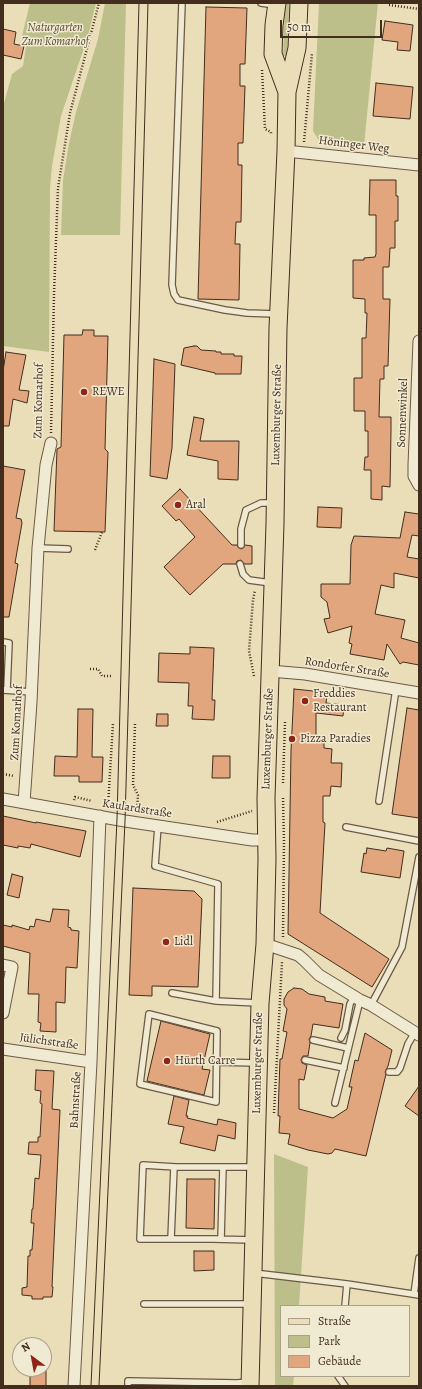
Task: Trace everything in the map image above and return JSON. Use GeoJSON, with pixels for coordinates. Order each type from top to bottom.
{"type":"FeatureCollection","features":[{"type":"Feature","properties":{"kind":"main road","name":"Luxemburger Straße"},"geometry":{"type":"LineString","coordinates":[[287,92],[297,48],[299,3]]}},
{"type":"Feature","properties":{"kind":"main road","name":"Luxemburger Straße"},"geometry":{"type":"LineString","coordinates":[[250,1384],[254,1273],[258,1062],[260,1003],[265,944],[268,840],[266,798],[273,584],[279,314],[295,151],[287,92],[273,54],[274,25],[272,4]]}},
{"type":"Feature","properties":{"kind":"street","name":"Höninger Weg"},"geometry":{"type":"LineString","coordinates":[[295,151],[419,165]]}},
{"type":"Feature","properties":{"kind":"street","name":"Sonnenwinkel"},"geometry":{"type":"LineString","coordinates":[[419,341],[414,465],[414,476],[419,485]]}},
{"type":"Feature","properties":{"kind":"street","name":"Zum Komarhof"},"geometry":{"type":"LineString","coordinates":[[24,803],[32,692],[38,548],[46,465],[51,443]]}},
{"type":"Feature","properties":{"kind":"street","name":"Rondorfer Straße"},"geometry":{"type":"LineString","coordinates":[[270,671],[305,674],[419,693]]}},
{"type":"Feature","properties":{"kind":"street","name":"Kaulardstraße"},"geometry":{"type":"LineString","coordinates":[[3,799],[158,826],[252,840],[268,840]]}},
{"type":"Feature","properties":{"kind":"street","name":"Bahnstraße"},"geometry":{"type":"LineString","coordinates":[[74,1386],[91,1062],[100,816]]}},
{"type":"Feature","properties":{"kind":"street"},"geometry":{"type":"LineString","coordinates":[[265,944],[298,956],[319,975],[417,1034]]}},
{"type":"Feature","properties":{"kind":"street"},"geometry":{"type":"LineString","coordinates":[[3,965],[12,967],[3,1013]]}},
{"type":"Feature","properties":{"kind":"street","name":"Jülichstraße"},"geometry":{"type":"LineString","coordinates":[[3,1049],[91,1062]]}},
{"type":"Feature","properties":{"kind":"lane"},"geometry":{"type":"LineString","coordinates":[[182,3],[172,285],[174,294],[178,300],[225,310],[247,313],[279,314]]}},
{"type":"Feature","properties":{"kind":"lane"},"geometry":{"type":"LineString","coordinates":[[241,545],[241,529],[246,510],[261,503],[275,503]]}},
{"type":"Feature","properties":{"kind":"lane"},"geometry":{"type":"LineString","coordinates":[[38,548],[68,549]]}},
{"type":"Feature","properties":{"kind":"lane"},"geometry":{"type":"LineString","coordinates":[[240,564],[243,574],[249,580],[273,584]]}},
{"type":"Feature","properties":{"kind":"lane"},"geometry":{"type":"LineString","coordinates":[[3,642],[9,643],[5,690],[32,692]]}},
{"type":"Feature","properties":{"kind":"lane"},"geometry":{"type":"LineString","coordinates":[[380,802],[396,689]]}},
{"type":"Feature","properties":{"kind":"lane"},"geometry":{"type":"LineString","coordinates":[[158,826],[155,866],[218,884],[216,1001]]}},
{"type":"Feature","properties":{"kind":"lane"},"geometry":{"type":"LineString","coordinates":[[346,827],[419,841]]}},
{"type":"Feature","properties":{"kind":"lane"},"geometry":{"type":"LineString","coordinates":[[371,1005],[402,947],[419,857]]}},
{"type":"Feature","properties":{"kind":"lane"},"geometry":{"type":"LineString","coordinates":[[172,993],[233,1003],[260,1003]]}},
{"type":"Feature","properties":{"kind":"lane"},"geometry":{"type":"LineString","coordinates":[[341,1038],[345,1030],[350,1004],[357,998]]}},
{"type":"Feature","properties":{"kind":"lane"},"geometry":{"type":"LineString","coordinates":[[335,1103],[344,1068],[357,998]]}},
{"type":"Feature","properties":{"kind":"lane"},"geometry":{"type":"LineString","coordinates":[[149,1014],[217,1031],[216,1062],[216,1102],[140,1084],[149,1014]]}},
{"type":"Feature","properties":{"kind":"lane"},"geometry":{"type":"LineString","coordinates":[[389,1072],[397,1072],[400,1068],[408,1044],[417,1034]]}},
{"type":"Feature","properties":{"kind":"lane"},"geometry":{"type":"LineString","coordinates":[[312,1040],[348,1048]]}},
{"type":"Feature","properties":{"kind":"lane"},"geometry":{"type":"LineString","coordinates":[[305,1060],[344,1068]]}},
{"type":"Feature","properties":{"kind":"lane"},"geometry":{"type":"LineString","coordinates":[[216,1062],[258,1062]]}},
{"type":"Feature","properties":{"kind":"lane"},"geometry":{"type":"LineString","coordinates":[[254,1240],[140,1239],[143,1165],[174,1167],[256,1167]]}},
{"type":"Feature","properties":{"kind":"lane"},"geometry":{"type":"LineString","coordinates":[[171,1239],[174,1167]]}},
{"type":"Feature","properties":{"kind":"lane"},"geometry":{"type":"LineString","coordinates":[[221,1239],[223,1167]]}},
{"type":"Feature","properties":{"kind":"lane"},"geometry":{"type":"LineString","coordinates":[[254,1273],[347,1284],[417,1295],[419,1258]]}},
{"type":"Feature","properties":{"kind":"lane"},"geometry":{"type":"LineString","coordinates":[[345,1305],[347,1284]]}},
{"type":"Feature","properties":{"kind":"lane"},"geometry":{"type":"LineString","coordinates":[[144,1304],[253,1304]]}},
{"type":"Feature","properties":{"kind":"lane"},"geometry":{"type":"LineString","coordinates":[[339,1377],[345,1386]]}},
{"type":"Feature","properties":{"kind":"lane"},"geometry":{"type":"LineString","coordinates":[[128,1386],[128,1381],[250,1384]]}},
{"type":"Feature","properties":{"kind":"path","name":"Zum Komarhof"},"geometry":{"type":"LineString","coordinates":[[51,443],[58,188],[70,113],[99,3]]}},
{"type":"Feature","properties":{"kind":"path"},"geometry":{"type":"LineString","coordinates":[[389,5],[419,9]]}},
{"type":"Feature","properties":{"kind":"path"},"geometry":{"type":"LineString","coordinates":[[295,151],[313,47]]}},
{"type":"Feature","properties":{"kind":"path"},"geometry":{"type":"LineString","coordinates":[[95,550],[102,532]]}},
{"type":"Feature","properties":{"kind":"path"},"geometry":{"type":"LineString","coordinates":[[90,669],[98,669],[102,676],[111,676]]}},
{"type":"Feature","properties":{"kind":"path"},"geometry":{"type":"LineString","coordinates":[[283,789],[285,716]]}},
{"type":"Feature","properties":{"kind":"path"},"geometry":{"type":"LineString","coordinates":[[102,803],[108,804],[113,723]]}},
{"type":"Feature","properties":{"kind":"path"},"geometry":{"type":"LineString","coordinates":[[136,724],[133,785],[138,796],[137,809],[162,811],[162,808]]}},
{"type":"Feature","properties":{"kind":"path"},"geometry":{"type":"LineString","coordinates":[[282,796],[284,842],[283,950]]}},
{"type":"Feature","properties":{"kind":"path"},"geometry":{"type":"LineString","coordinates":[[75,797],[96,803]]}},
{"type":"Feature","properties":{"kind":"path"},"geometry":{"type":"LineString","coordinates":[[192,831],[253,811]]}},
{"type":"Feature","properties":{"kind":"green space","name":"Naturgarten Zum Komarhof"},"geometry":{"type":"Polygon","coordinates":[[[30,3],[96,3],[88,36],[61,116],[52,166],[50,188],[49,352],[3,346],[3,107],[12,74],[23,66],[26,46],[22,36],[30,3]]]}},
{"type":"Feature","properties":{"kind":"green space"},"geometry":{"type":"Polygon","coordinates":[[[105,3],[126,3],[120,235],[61,235],[63,180],[69,143],[76,112],[98,39],[105,3]]]}},
{"type":"Feature","properties":{"kind":"green space"},"geometry":{"type":"Polygon","coordinates":[[[285,3],[289,3],[287,56],[283,56],[285,3]]]}},
{"type":"Feature","properties":{"kind":"green space"},"geometry":{"type":"Polygon","coordinates":[[[319,3],[378,3],[364,146],[318,139],[313,131],[319,3]]]}},
{"type":"Feature","properties":{"kind":"green space"},"geometry":{"type":"Polygon","coordinates":[[[274,1154],[308,1167],[299,1305],[280,1305],[280,1377],[294,1377],[293,1386],[275,1386],[274,1154]]]}},
{"type":"Feature","properties":{"kind":"building"},"geometry":{"type":"Polygon","coordinates":[[[206,7],[247,8],[245,64],[240,64],[240,86],[245,86],[243,143],[238,143],[238,165],[242,165],[241,222],[236,222],[235,244],[240,244],[239,300],[198,299],[206,7]]]}},
{"type":"Feature","properties":{"kind":"building"},"geometry":{"type":"Polygon","coordinates":[[[385,21],[413,25],[410,51],[397,50],[398,42],[382,40],[385,21]]]}},
{"type":"Feature","properties":{"kind":"building"},"geometry":{"type":"Polygon","coordinates":[[[3,29],[16,32],[14,44],[24,46],[21,59],[3,55],[3,29]]]}},
{"type":"Feature","properties":{"kind":"building"},"geometry":{"type":"Polygon","coordinates":[[[376,83],[413,87],[410,119],[373,116],[376,83]]]}},
{"type":"Feature","properties":{"kind":"building"},"geometry":{"type":"Polygon","coordinates":[[[370,180],[396,180],[396,196],[398,196],[398,221],[395,221],[395,248],[390,248],[389,267],[383,267],[383,299],[390,299],[388,366],[384,366],[384,379],[380,379],[379,417],[391,417],[391,431],[390,487],[382,486],[382,500],[371,499],[371,470],[364,470],[365,457],[368,457],[368,431],[365,431],[365,411],[354,411],[354,378],[362,378],[362,338],[366,338],[367,313],[365,313],[365,299],[353,298],[353,260],[364,260],[364,258],[375,257],[376,254],[376,215],[369,215],[370,180]]]}},
{"type":"Feature","properties":{"kind":"building","name":"REWE"},"geometry":{"type":"Polygon","coordinates":[[[83,330],[94,330],[94,336],[108,336],[105,449],[108,452],[105,532],[54,531],[57,449],[61,447],[64,335],[82,335],[83,330]]]}},
{"type":"Feature","properties":{"kind":"building"},"geometry":{"type":"Polygon","coordinates":[[[197,346],[201,350],[242,356],[241,374],[215,374],[181,365],[184,348],[197,346]]]}},
{"type":"Feature","properties":{"kind":"building"},"geometry":{"type":"Polygon","coordinates":[[[6,352],[26,355],[19,390],[29,391],[27,403],[13,399],[9,426],[3,426],[3,371],[6,352]]]}},
{"type":"Feature","properties":{"kind":"building"},"geometry":{"type":"Polygon","coordinates":[[[154,359],[175,364],[172,448],[167,479],[150,476],[154,359]]]}},
{"type":"Feature","properties":{"kind":"building"},"geometry":{"type":"Polygon","coordinates":[[[194,417],[204,419],[200,441],[239,441],[238,480],[218,479],[218,461],[187,455],[194,417]]]}},
{"type":"Feature","properties":{"kind":"building"},"geometry":{"type":"Polygon","coordinates":[[[3,466],[25,470],[16,518],[21,519],[22,523],[15,563],[18,564],[9,617],[3,617],[3,466]]]}},
{"type":"Feature","properties":{"kind":"building"},"geometry":{"type":"Polygon","coordinates":[[[180,489],[232,545],[237,545],[241,549],[245,545],[252,546],[252,564],[244,564],[241,560],[237,561],[236,564],[223,564],[190,595],[164,567],[195,537],[179,519],[176,521],[162,506],[180,489]]]}},
{"type":"Feature","properties":{"kind":"building"},"geometry":{"type":"Polygon","coordinates":[[[318,507],[342,508],[341,528],[317,527],[318,507]]]}},
{"type":"Feature","properties":{"kind":"building"},"geometry":{"type":"Polygon","coordinates":[[[405,512],[419,514],[419,536],[412,535],[407,557],[419,559],[419,578],[394,573],[394,588],[381,585],[375,614],[405,620],[401,638],[419,643],[419,665],[403,662],[400,664],[387,644],[384,660],[350,654],[352,644],[349,643],[352,626],[328,633],[324,619],[330,618],[327,602],[321,597],[321,584],[350,584],[351,545],[354,536],[400,538],[405,512]]]}},
{"type":"Feature","properties":{"kind":"building"},"geometry":{"type":"Polygon","coordinates":[[[190,647],[214,648],[212,700],[215,700],[214,720],[192,719],[193,706],[188,706],[189,683],[158,682],[159,653],[190,654],[190,647]]]}},
{"type":"Feature","properties":{"kind":"building"},"geometry":{"type":"Polygon","coordinates":[[[294,689],[323,692],[323,694],[327,694],[326,703],[344,705],[343,716],[316,713],[316,739],[324,741],[324,748],[332,749],[331,763],[342,763],[341,787],[331,786],[330,796],[323,796],[323,822],[325,823],[320,913],[389,959],[372,987],[288,934],[291,751],[294,689]]]}},
{"type":"Feature","properties":{"kind":"building"},"geometry":{"type":"Polygon","coordinates":[[[407,708],[419,710],[419,818],[392,814],[407,708]]]}},
{"type":"Feature","properties":{"kind":"building"},"geometry":{"type":"Polygon","coordinates":[[[78,709],[93,709],[92,757],[103,757],[102,782],[79,782],[79,776],[54,776],[55,756],[77,757],[78,709]]]}},
{"type":"Feature","properties":{"kind":"building"},"geometry":{"type":"Polygon","coordinates":[[[157,714],[168,714],[168,726],[156,726],[157,714]]]}},
{"type":"Feature","properties":{"kind":"building"},"geometry":{"type":"Polygon","coordinates":[[[213,756],[230,756],[230,778],[212,778],[213,756]]]}},
{"type":"Feature","properties":{"kind":"building"},"geometry":{"type":"Polygon","coordinates":[[[3,816],[86,831],[80,857],[31,844],[30,848],[18,846],[18,848],[3,845],[3,816]]]}},
{"type":"Feature","properties":{"kind":"building"},"geometry":{"type":"Polygon","coordinates":[[[367,848],[386,851],[387,848],[404,851],[400,878],[361,872],[364,853],[366,854],[367,848]]]}},
{"type":"Feature","properties":{"kind":"building"},"geometry":{"type":"Polygon","coordinates":[[[12,874],[23,877],[19,898],[7,895],[12,874]]]}},
{"type":"Feature","properties":{"kind":"building","name":"Lidl"},"geometry":{"type":"Polygon","coordinates":[[[133,888],[194,891],[202,899],[198,987],[152,986],[152,996],[129,995],[133,888]]]}},
{"type":"Feature","properties":{"kind":"building"},"geometry":{"type":"Polygon","coordinates":[[[53,909],[69,910],[68,927],[71,928],[71,930],[79,931],[77,968],[66,967],[65,1003],[56,1002],[56,1032],[40,1031],[41,1023],[38,1022],[39,994],[28,994],[30,953],[3,946],[3,925],[12,927],[12,925],[29,930],[30,926],[34,927],[36,919],[50,922],[53,909]]]}},
{"type":"Feature","properties":{"kind":"building"},"geometry":{"type":"Polygon","coordinates":[[[294,988],[302,989],[309,994],[325,997],[325,1001],[343,1004],[339,1028],[313,1024],[309,1039],[310,1043],[308,1056],[303,1056],[301,1060],[302,1063],[307,1065],[304,1080],[299,1079],[299,1109],[333,1118],[347,1109],[352,1087],[349,1087],[355,1060],[358,1061],[365,1033],[392,1050],[385,1072],[386,1074],[366,1156],[335,1149],[332,1153],[328,1154],[308,1150],[288,1144],[290,1134],[279,1133],[280,1116],[278,1116],[280,1059],[282,1059],[287,1032],[283,1031],[287,1009],[284,1005],[284,999],[288,992],[294,988]]]}},
{"type":"Feature","properties":{"kind":"building","name":"Hürth Carre"},"geometry":{"type":"Polygon","coordinates":[[[161,1021],[210,1034],[202,1069],[210,1070],[204,1095],[147,1081],[161,1021]]]}},
{"type":"Feature","properties":{"kind":"building"},"geometry":{"type":"Polygon","coordinates":[[[36,1070],[54,1071],[52,1109],[60,1110],[53,1287],[52,1297],[43,1297],[43,1299],[32,1299],[32,1296],[22,1295],[22,1288],[27,1287],[28,1256],[30,1256],[30,1250],[32,1250],[34,1223],[31,1223],[35,1178],[39,1179],[41,1155],[28,1154],[29,1142],[38,1142],[38,1137],[40,1137],[42,1104],[40,1103],[41,1091],[35,1090],[36,1070]]]}},
{"type":"Feature","properties":{"kind":"building"},"geometry":{"type":"Polygon","coordinates":[[[419,1086],[419,1116],[405,1106],[419,1086]]]}},
{"type":"Feature","properties":{"kind":"building"},"geometry":{"type":"Polygon","coordinates":[[[174,1096],[189,1100],[186,1116],[188,1116],[187,1118],[217,1125],[218,1119],[236,1123],[235,1139],[218,1135],[215,1151],[180,1143],[184,1127],[168,1124],[174,1096]]]}},
{"type":"Feature","properties":{"kind":"building"},"geometry":{"type":"Polygon","coordinates":[[[187,1179],[215,1179],[214,1229],[186,1228],[187,1179]]]}},
{"type":"Feature","properties":{"kind":"building"},"geometry":{"type":"Polygon","coordinates":[[[194,1251],[214,1251],[214,1270],[194,1271],[194,1251]]]}},
{"type":"Feature","properties":{"kind":"building"},"geometry":{"type":"Polygon","coordinates":[[[30,1377],[46,1377],[46,1386],[30,1386],[30,1377]]]}},
{"type":"Feature","properties":{"kind":"tram line"},"geometry":{"type":"LineString","coordinates":[[91,1386],[117,819],[139,3]]}},
{"type":"Feature","properties":{"kind":"tram line"},"geometry":{"type":"LineString","coordinates":[[99,1386],[125,821],[148,3]]}},
{"type":"Feature","properties":{"kind":"place","name":"REWE"},"geometry":{"type":"Point","coordinates":[84,392]}},
{"type":"Feature","properties":{"kind":"place","name":"Aral"},"geometry":{"type":"Point","coordinates":[178,505]}},
{"type":"Feature","properties":{"kind":"place","name":"Freddies Restaurant"},"geometry":{"type":"Point","coordinates":[305,701]}},
{"type":"Feature","properties":{"kind":"place","name":"Pizza Paradies"},"geometry":{"type":"Point","coordinates":[292,739]}},
{"type":"Feature","properties":{"kind":"place","name":"Lidl"},"geometry":{"type":"Point","coordinates":[166,942]}},
{"type":"Feature","properties":{"kind":"place","name":"Hürth Carre"},"geometry":{"type":"Point","coordinates":[167,1061]}}]}
